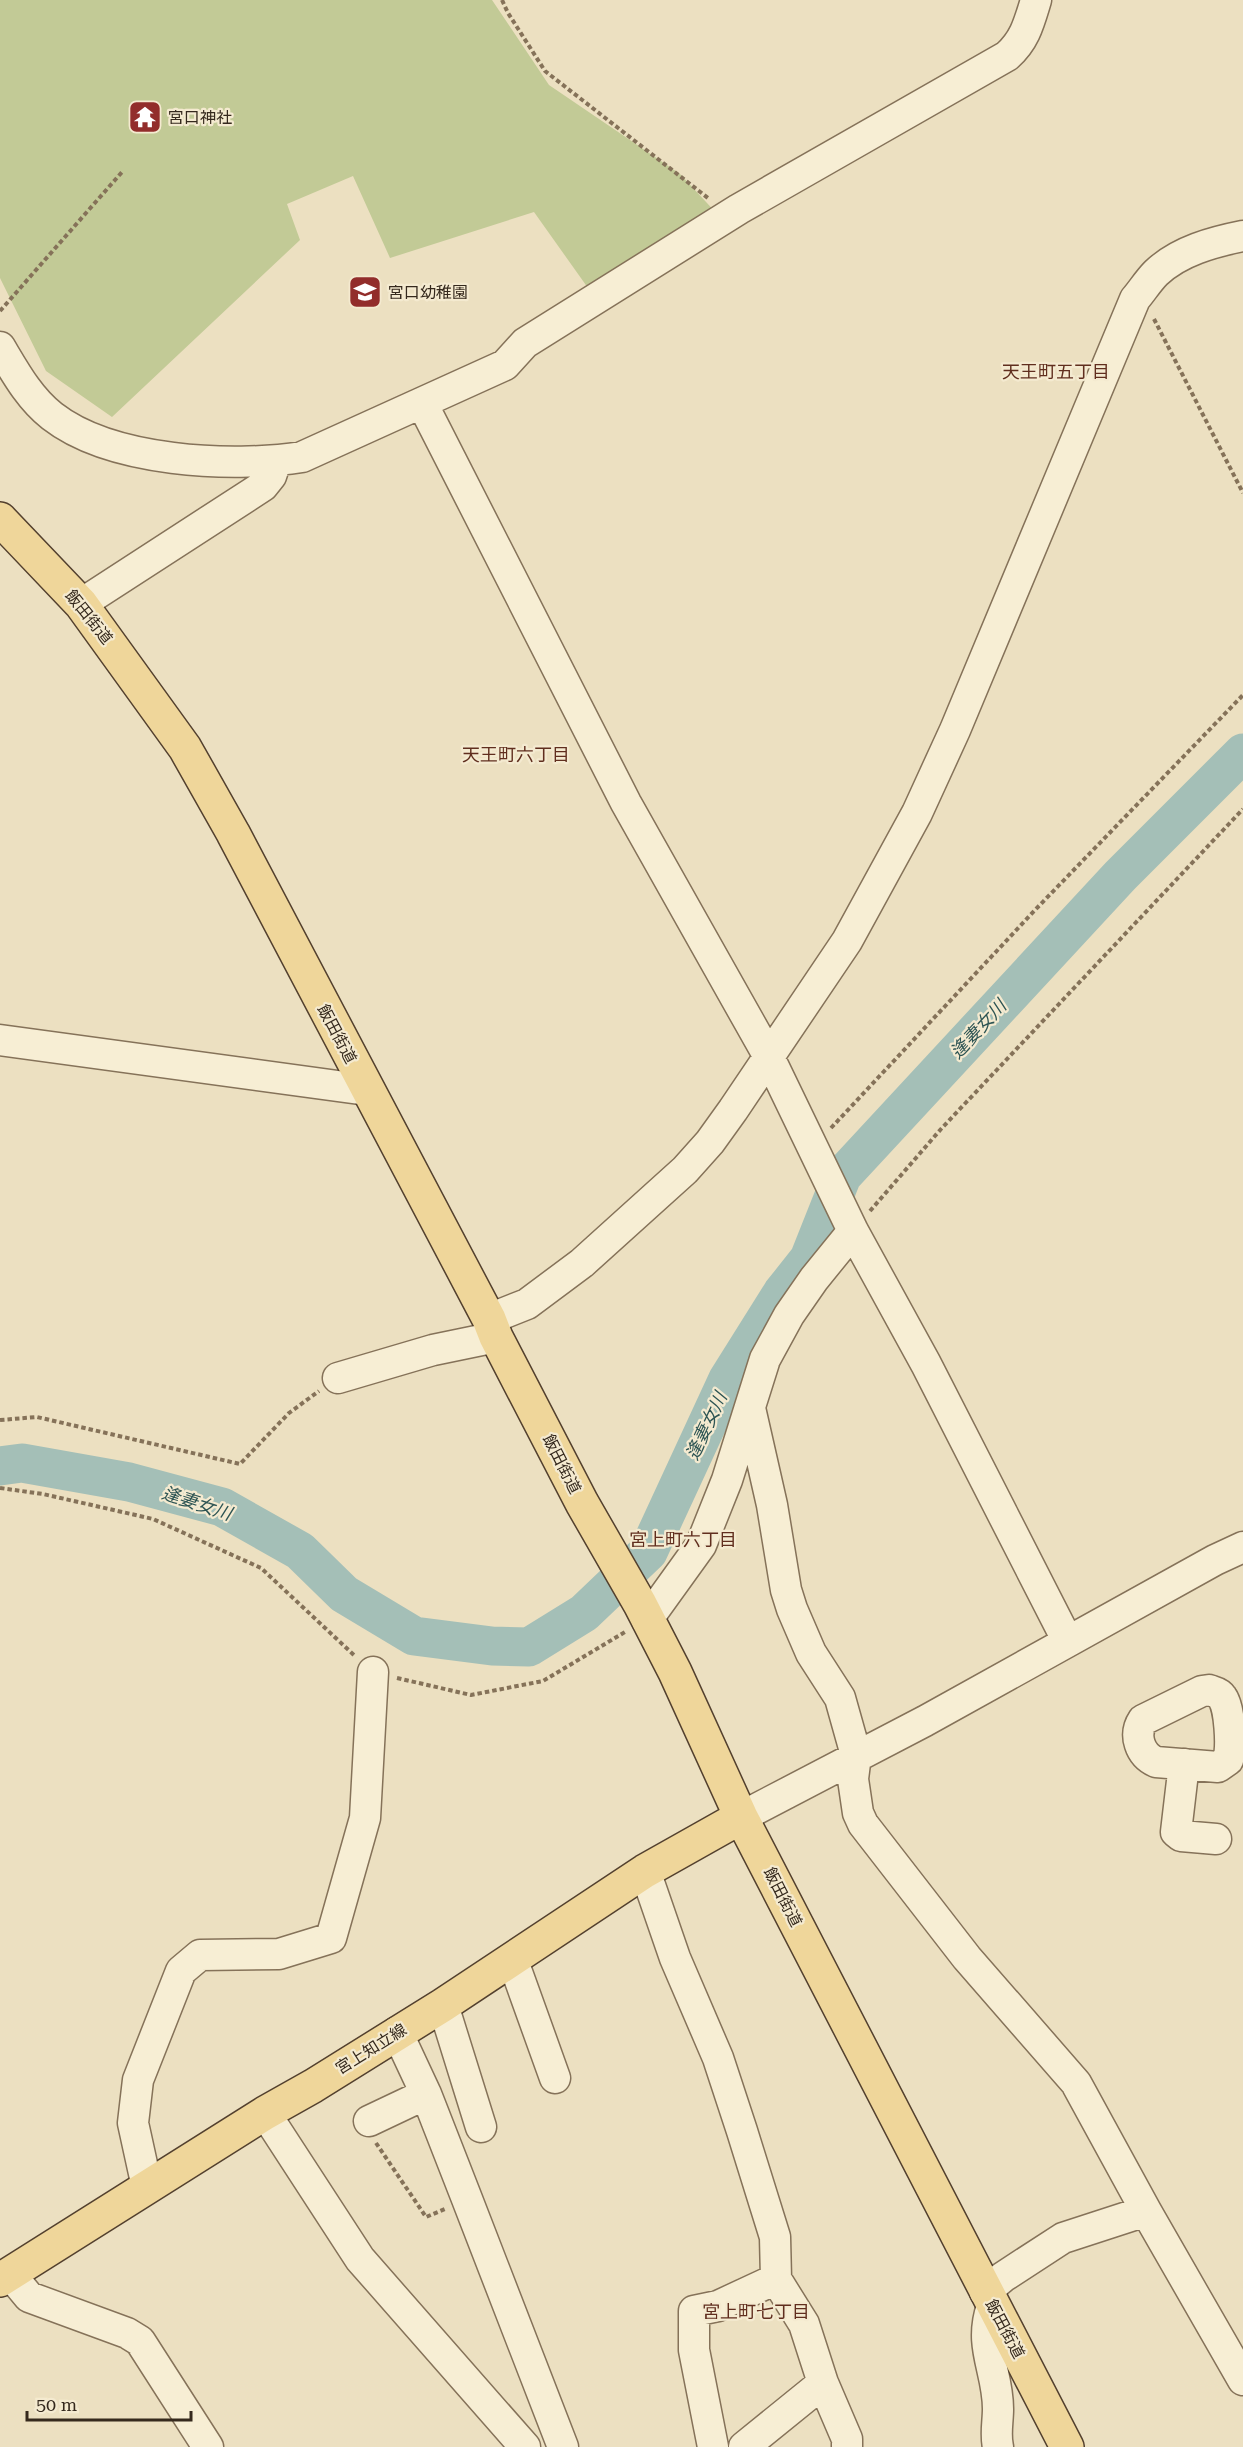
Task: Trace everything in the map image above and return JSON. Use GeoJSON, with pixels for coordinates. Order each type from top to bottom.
{"type":"FeatureCollection","features":[{"type":"Feature","properties":{"kind":"main road","name":"飯田街道"},"geometry":{"type":"LineString","coordinates":[[0,519],[81,604],[185,748],[233,833],[582,1503],[675,1672],[741,1816],[1066,2447]]}},
{"type":"Feature","properties":{"kind":"main road","name":"宮上知立線"},"geometry":{"type":"LineString","coordinates":[[5,2277],[265,2113],[443,2006],[645,1870],[741,1816]]}},
{"type":"Feature","properties":{"kind":"street"},"geometry":{"type":"LineString","coordinates":[[0,347],[34,399],[65,425],[90,439],[123,448],[210,461],[276,461],[302,457],[505,365],[525,343],[730,215],[1007,56],[1026,34],[1036,0]]}},
{"type":"Feature","properties":{"kind":"street"},"geometry":{"type":"LineString","coordinates":[[338,1378],[434,1350],[492,1328],[582,1263],[685,1170],[710,1142],[848,941],[917,813],[955,730],[1135,299],[1157,273],[1181,256],[1216,242],[1243,236]]}},
{"type":"Feature","properties":{"kind":"street"},"geometry":{"type":"LineString","coordinates":[[422,403],[626,803],[769,1057],[851,1226],[926,1364],[1067,1640]]}},
{"type":"Feature","properties":{"kind":"street"},"geometry":{"type":"LineString","coordinates":[[81,604],[263,486],[271,476],[276,461]]}},
{"type":"Feature","properties":{"kind":"street"},"geometry":{"type":"LineString","coordinates":[[0,1040],[367,1090]]}},
{"type":"Feature","properties":{"kind":"street"},"geometry":{"type":"LineString","coordinates":[[643,1612],[701,1545],[727,1480],[765,1359],[789,1315],[851,1226]]}},
{"type":"Feature","properties":{"kind":"street"},"geometry":{"type":"LineString","coordinates":[[750,1408],[772,1504],[789,1599],[812,1653],[840,1698],[856,1755],[853,1779],[856,1805],[862,1824],[967,1958],[1076,2083],[1243,2380]]}},
{"type":"Feature","properties":{"kind":"street"},"geometry":{"type":"LineString","coordinates":[[741,1816],[925,1721],[1067,1640],[1239,1558]]}},
{"type":"Feature","properties":{"kind":"street"},"geometry":{"type":"LineString","coordinates":[[147,2187],[133,2123],[138,2080],[181,1971],[200,1955],[279,1954],[331,1938],[365,1818],[373,1672]]}},
{"type":"Feature","properties":{"kind":"street"},"geometry":{"type":"LineString","coordinates":[[1209,1690],[1219,1693],[1224,1699],[1237,1743],[1228,1760],[1218,1767],[1156,1762],[1150,1759],[1139,1742],[1138,1729],[1143,1719],[1202,1691],[1209,1690]]}},
{"type":"Feature","properties":{"kind":"street"},"geometry":{"type":"LineString","coordinates":[[1184,1764],[1176,1832],[1181,1836],[1216,1839]]}},
{"type":"Feature","properties":{"kind":"street"},"geometry":{"type":"LineString","coordinates":[[645,1870],[675,1958],[718,2058],[742,2131],[775,2237],[776,2279],[804,2324],[823,2383],[847,2439],[847,2447]]}},
{"type":"Feature","properties":{"kind":"street"},"geometry":{"type":"LineString","coordinates":[[513,1961],[555,2078]]}},
{"type":"Feature","properties":{"kind":"street"},"geometry":{"type":"LineString","coordinates":[[443,2006],[482,2127]]}},
{"type":"Feature","properties":{"kind":"street"},"geometry":{"type":"LineString","coordinates":[[397,2032],[426,2094],[563,2447]]}},
{"type":"Feature","properties":{"kind":"street"},"geometry":{"type":"LineString","coordinates":[[370,2128],[426,2094]]}},
{"type":"Feature","properties":{"kind":"street"},"geometry":{"type":"LineString","coordinates":[[265,2113],[360,2259],[525,2447]]}},
{"type":"Feature","properties":{"kind":"street"},"geometry":{"type":"LineString","coordinates":[[998,2447],[996,2436],[998,2408],[985,2335],[989,2299],[1003,2277],[1063,2238],[1146,2211]]}},
{"type":"Feature","properties":{"kind":"street"},"geometry":{"type":"LineString","coordinates":[[5,2277],[29,2297],[127,2333],[140,2341],[208,2447]]}},
{"type":"Feature","properties":{"kind":"street"},"geometry":{"type":"LineString","coordinates":[[713,2447],[694,2350],[694,2311],[718,2306],[776,2279]]}},
{"type":"Feature","properties":{"kind":"street"},"geometry":{"type":"LineString","coordinates":[[744,2447],[823,2383]]}},
{"type":"Feature","properties":{"kind":"path"},"geometry":{"type":"LineString","coordinates":[[502,0],[546,71],[730,215]]}},
{"type":"Feature","properties":{"kind":"path"},"geometry":{"type":"LineString","coordinates":[[0,311],[122,172]]}},
{"type":"Feature","properties":{"kind":"path"},"geometry":{"type":"LineString","coordinates":[[1135,299],[1156,321],[1243,493]]}},
{"type":"Feature","properties":{"kind":"path"},"geometry":{"type":"LineString","coordinates":[[816,1154],[1036,909],[1243,695]]}},
{"type":"Feature","properties":{"kind":"path"},"geometry":{"type":"LineString","coordinates":[[851,1226],[1243,809]]}},
{"type":"Feature","properties":{"kind":"path"},"geometry":{"type":"LineString","coordinates":[[0,1420],[37,1418],[240,1464],[290,1413],[338,1378]]}},
{"type":"Feature","properties":{"kind":"path"},"geometry":{"type":"LineString","coordinates":[[0,1488],[43,1494],[153,1519],[261,1568],[373,1672],[471,1695],[543,1681],[643,1612]]}},
{"type":"Feature","properties":{"kind":"path"},"geometry":{"type":"LineString","coordinates":[[370,2128],[426,2217],[467,2199]]}},
{"type":"Feature","properties":{"kind":"green space"},"geometry":{"type":"Polygon","coordinates":[[[0,0],[492,0],[549,85],[680,174],[720,217],[588,288],[534,212],[390,258],[353,176],[287,204],[300,240],[112,417],[46,371],[0,278],[0,0]]]}},
{"type":"Feature","properties":{"kind":"waterway","name":"逢妻女川"},"geometry":{"type":"LineString","coordinates":[[0,1466],[22,1463],[129,1482],[222,1507],[300,1551],[344,1594],[414,1636],[492,1646],[529,1647],[584,1613],[648,1552],[728,1379],[782,1293],[809,1259],[842,1176],[1120,876],[1243,753]]}},
{"type":"Feature","properties":{"kind":"place","name":"宮口神社"},"geometry":{"type":"Point","coordinates":[145,117]}},
{"type":"Feature","properties":{"kind":"place","name":"宮口幼稚園"},"geometry":{"type":"Point","coordinates":[365,292]}},
{"type":"Feature","properties":{"kind":"district","name":"天王町五丁目"},"geometry":{"type":"Point","coordinates":[1056,371]}},
{"type":"Feature","properties":{"kind":"district","name":"天王町六丁目"},"geometry":{"type":"Point","coordinates":[516,754]}},
{"type":"Feature","properties":{"kind":"district","name":"宮上町六丁目"},"geometry":{"type":"Point","coordinates":[683,1539]}},
{"type":"Feature","properties":{"kind":"district","name":"宮上町七丁目"},"geometry":{"type":"Point","coordinates":[756,2311]}}]}
